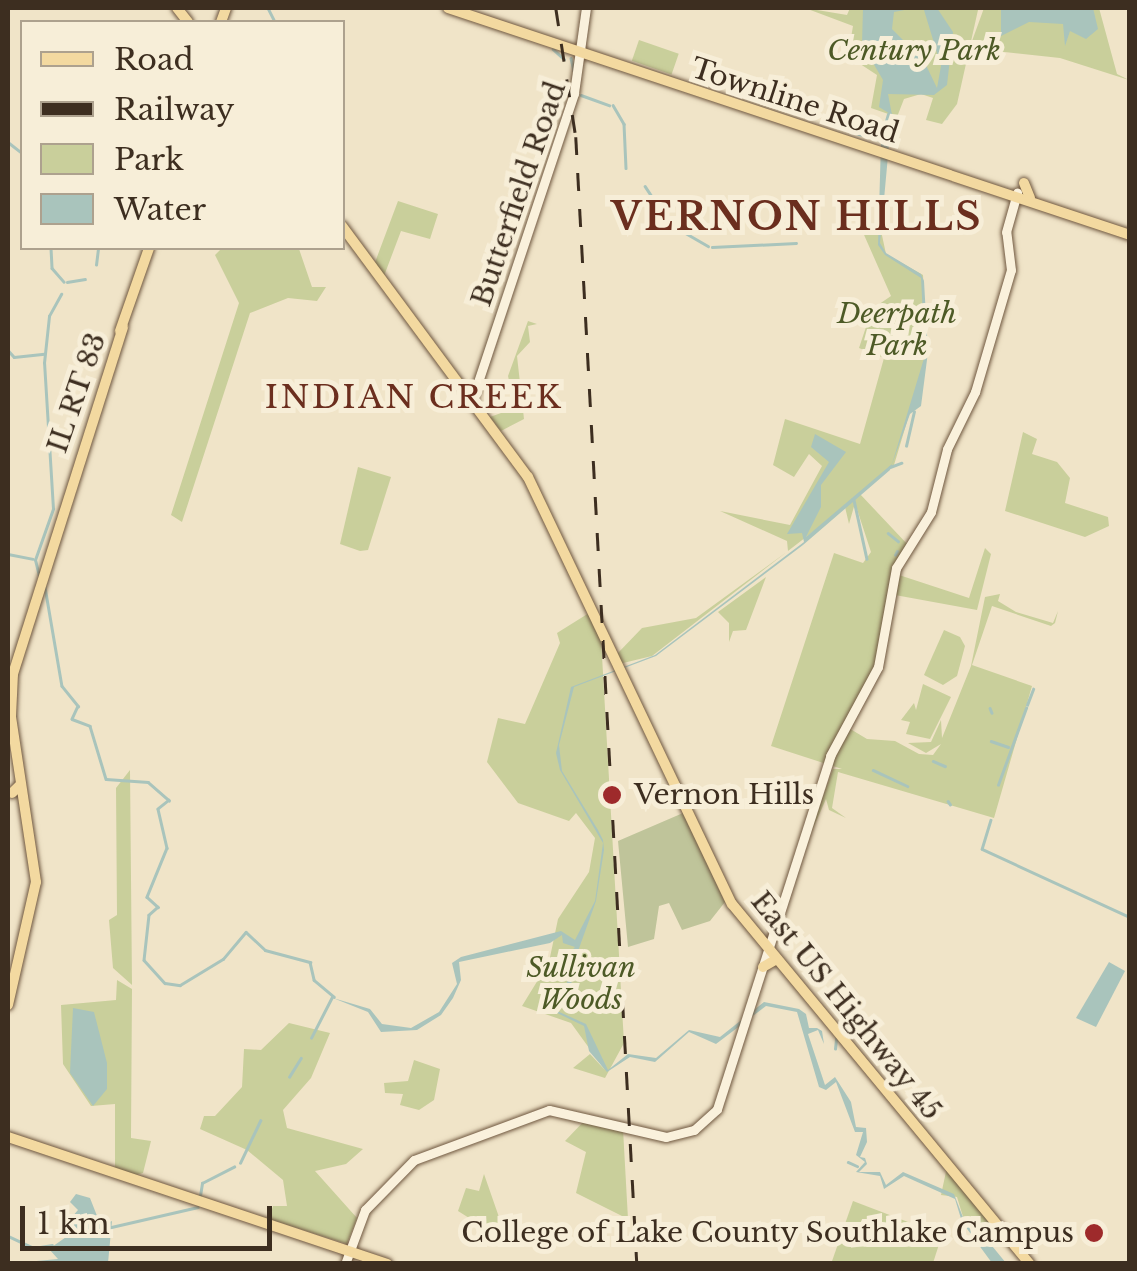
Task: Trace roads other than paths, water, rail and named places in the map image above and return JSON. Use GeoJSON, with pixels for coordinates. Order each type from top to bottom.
{"type":"FeatureCollection","features":[{"type":"Feature","properties":{"kind":"main road","name":"Townline Road"},"geometry":{"type":"LineString","coordinates":[[448,8],[883,152],[1101,218],[1130,233]]}},
{"type":"Feature","properties":{"kind":"main road","name":"Townline Road"},"geometry":{"type":"LineString","coordinates":[[457,8],[585,53]]}},
{"type":"Feature","properties":{"kind":"main road","name":"Butterfield Road"},"geometry":{"type":"LineString","coordinates":[[472,396],[567,118],[585,53],[588,8]]}},
{"type":"Feature","properties":{"kind":"main road","name":"Townline Road"},"geometry":{"type":"LineString","coordinates":[[883,152],[1130,233]]}},
{"type":"Feature","properties":{"kind":"main road"},"geometry":{"type":"LineString","coordinates":[[932,158],[941,168]]}},
{"type":"Feature","properties":{"kind":"main road"},"geometry":{"type":"LineString","coordinates":[[750,1015],[770,933],[830,756],[878,667],[902,560],[934,504],[986,347],[1011,270],[1006,232],[1018,195]]}},
{"type":"Feature","properties":{"kind":"main road","name":"East US Highway 45"},"geometry":{"type":"LineString","coordinates":[[345,230],[472,396],[528,477],[720,884],[755,935],[1030,1264]]}},
{"type":"Feature","properties":{"kind":"main road","name":"IL RT 83"},"geometry":{"type":"LineString","coordinates":[[8,680],[148,250]]}},
{"type":"Feature","properties":{"kind":"main road"},"geometry":{"type":"LineString","coordinates":[[350,1255],[365,1210],[404,1165],[565,1110],[660,1137],[690,1133],[719,1105],[750,1015],[766,947],[834,752],[878,673],[902,560]]}},
{"type":"Feature","properties":{"kind":"main road"},"geometry":{"type":"LineString","coordinates":[[8,989],[33,886],[10,692],[39,586]]}},
{"type":"Feature","properties":{"kind":"main road"},"geometry":{"type":"LineString","coordinates":[[8,725],[36,901],[8,1005]]}},
{"type":"Feature","properties":{"kind":"main road"},"geometry":{"type":"LineString","coordinates":[[755,935],[770,933]]}},
{"type":"Feature","properties":{"kind":"main road"},"geometry":{"type":"LineString","coordinates":[[763,967],[778,959]]}},
{"type":"Feature","properties":{"kind":"main road"},"geometry":{"type":"LineString","coordinates":[[8,1139],[384,1264]]}},
{"type":"Feature","properties":{"kind":"water"},"geometry":{"type":"Polygon","coordinates":[[[863,8],[915,8],[894,12],[892,29],[924,61],[937,88],[941,66],[924,10],[937,8],[953,32],[947,85],[934,95],[888,94],[892,115],[879,107],[883,80],[862,44],[863,8]]]}},
{"type":"Feature","properties":{"kind":"water"},"geometry":{"type":"Polygon","coordinates":[[[1001,8],[1093,8],[1098,29],[1086,39],[1070,31],[1065,46],[1063,24],[1029,22],[1001,36],[1001,8]]]}},
{"type":"Feature","properties":{"kind":"water"},"geometry":{"type":"Polygon","coordinates":[[[882,123],[891,123],[880,243],[886,253],[921,274],[924,281],[928,352],[921,406],[910,414],[890,470],[803,545],[656,656],[574,687],[559,745],[562,771],[598,830],[603,840],[604,850],[596,901],[577,954],[564,962],[573,972],[573,978],[567,995],[555,1010],[586,1024],[608,1070],[628,1054],[656,1058],[689,1030],[720,1037],[764,1002],[799,1009],[806,1014],[809,1028],[817,1028],[822,1031],[824,1044],[818,1030],[808,1034],[825,1085],[835,1077],[851,1102],[856,1127],[866,1128],[867,1142],[860,1157],[865,1158],[867,1164],[859,1172],[880,1172],[886,1185],[903,1172],[954,1194],[964,1220],[979,1230],[1006,1263],[992,1263],[962,1222],[955,1199],[904,1176],[884,1189],[880,1176],[856,1172],[865,1162],[856,1155],[863,1132],[855,1132],[836,1082],[826,1090],[819,1087],[797,1012],[766,1006],[716,1044],[689,1032],[655,1062],[630,1057],[607,1072],[589,1051],[584,1026],[553,1011],[571,974],[562,961],[575,947],[563,943],[562,935],[550,943],[459,962],[461,980],[453,998],[441,1015],[417,1030],[381,1032],[368,1012],[333,998],[370,1009],[382,1024],[411,1028],[439,1012],[457,984],[452,963],[461,957],[561,931],[575,940],[595,901],[603,843],[560,770],[556,753],[571,687],[655,655],[804,542],[802,533],[787,534],[829,462],[811,447],[815,434],[846,452],[821,485],[821,507],[806,537],[892,464],[925,355],[921,278],[885,255],[878,245],[881,142],[848,133],[878,138],[882,123]]]}},
{"type":"Feature","properties":{"kind":"water"},"geometry":{"type":"Polygon","coordinates":[[[1109,962],[1125,971],[1096,1027],[1076,1018],[1109,962]]]}},
{"type":"Feature","properties":{"kind":"water"},"geometry":{"type":"Polygon","coordinates":[[[73,1008],[94,1012],[107,1063],[107,1089],[93,1106],[70,1073],[73,1008]]]}},
{"type":"Feature","properties":{"kind":"water"},"geometry":{"type":"Polygon","coordinates":[[[76,1194],[90,1198],[101,1226],[112,1221],[108,1263],[15,1263],[58,1259],[49,1249],[69,1235],[64,1226],[78,1210],[70,1202],[76,1194]]]}},
{"type":"Feature","properties":{"kind":"waterway"},"geometry":{"type":"LineString","coordinates":[[268,8],[274,20]]}},
{"type":"Feature","properties":{"kind":"waterway"},"geometry":{"type":"LineString","coordinates":[[553,49],[564,59]]}},
{"type":"Feature","properties":{"kind":"waterway"},"geometry":{"type":"LineString","coordinates":[[571,58],[574,71]]}},
{"type":"Feature","properties":{"kind":"waterway"},"geometry":{"type":"LineString","coordinates":[[581,95],[609,105]]}},
{"type":"Feature","properties":{"kind":"waterway"},"geometry":{"type":"LineString","coordinates":[[613,105],[624,124],[626,168]]}},
{"type":"Feature","properties":{"kind":"waterway"},"geometry":{"type":"LineString","coordinates":[[887,121],[889,114]]}},
{"type":"Feature","properties":{"kind":"waterway"},"geometry":{"type":"LineString","coordinates":[[8,142],[20,151]]}},
{"type":"Feature","properties":{"kind":"waterway"},"geometry":{"type":"LineString","coordinates":[[645,186],[670,224],[708,246]]}},
{"type":"Feature","properties":{"kind":"waterway"},"geometry":{"type":"LineString","coordinates":[[856,227],[877,226]]}},
{"type":"Feature","properties":{"kind":"waterway"},"geometry":{"type":"LineString","coordinates":[[712,247],[796,243]]}},
{"type":"Feature","properties":{"kind":"waterway"},"geometry":{"type":"LineString","coordinates":[[51,250],[52,268],[64,282]]}},
{"type":"Feature","properties":{"kind":"waterway"},"geometry":{"type":"LineString","coordinates":[[96,265],[98,250]]}},
{"type":"Feature","properties":{"kind":"waterway"},"geometry":{"type":"LineString","coordinates":[[67,282],[85,279]]}},
{"type":"Feature","properties":{"kind":"waterway","name":"INDIAN CREEK"},"geometry":{"type":"LineString","coordinates":[[39,576],[35,560],[53,509],[44,363],[49,316],[61,294]]}},
{"type":"Feature","properties":{"kind":"waterway","name":"INDIAN CREEK"},"geometry":{"type":"LineString","coordinates":[[8,350],[14,357],[44,354]]}},
{"type":"Feature","properties":{"kind":"waterway"},"geometry":{"type":"LineString","coordinates":[[906,446],[914,412]]}},
{"type":"Feature","properties":{"kind":"waterway"},"geometry":{"type":"LineString","coordinates":[[890,467],[901,463]]}},
{"type":"Feature","properties":{"kind":"waterway"},"geometry":{"type":"LineString","coordinates":[[854,500],[867,559]]}},
{"type":"Feature","properties":{"kind":"waterway"},"geometry":{"type":"LineString","coordinates":[[888,533],[898,541]]}},
{"type":"Feature","properties":{"kind":"waterway"},"geometry":{"type":"LineString","coordinates":[[895,555],[897,551]]}},
{"type":"Feature","properties":{"kind":"waterway"},"geometry":{"type":"LineString","coordinates":[[8,554],[33,559]]}},
{"type":"Feature","properties":{"kind":"waterway","name":"INDIAN CREEK"},"geometry":{"type":"LineString","coordinates":[[45,587],[62,686],[78,706],[72,719],[90,726],[106,779],[148,782],[169,800],[158,809],[167,848],[147,897],[158,907],[149,915],[144,960],[165,983],[180,985],[223,959],[246,932],[265,950],[310,962],[314,980],[334,997]]}},
{"type":"Feature","properties":{"kind":"waterway"},"geometry":{"type":"LineString","coordinates":[[1027,705],[1033,689]]}},
{"type":"Feature","properties":{"kind":"waterway"},"geometry":{"type":"LineString","coordinates":[[990,708],[992,713]]}},
{"type":"Feature","properties":{"kind":"waterway"},"geometry":{"type":"LineString","coordinates":[[998,785],[1026,708]]}},
{"type":"Feature","properties":{"kind":"waterway"},"geometry":{"type":"LineString","coordinates":[[991,741],[1008,747]]}},
{"type":"Feature","properties":{"kind":"waterway"},"geometry":{"type":"LineString","coordinates":[[933,761],[945,766]]}},
{"type":"Feature","properties":{"kind":"waterway"},"geometry":{"type":"LineString","coordinates":[[873,770],[908,786]]}},
{"type":"Feature","properties":{"kind":"waterway"},"geometry":{"type":"LineString","coordinates":[[991,820],[982,849],[1130,917]]}},
{"type":"Feature","properties":{"kind":"waterway"},"geometry":{"type":"LineString","coordinates":[[311,1038],[332,997]]}},
{"type":"Feature","properties":{"kind":"waterway"},"geometry":{"type":"LineString","coordinates":[[835,1049],[836,1039]]}},
{"type":"Feature","properties":{"kind":"waterway"},"geometry":{"type":"LineString","coordinates":[[289,1077],[301,1058]]}},
{"type":"Feature","properties":{"kind":"waterway"},"geometry":{"type":"LineString","coordinates":[[240,1163],[260,1121]]}},
{"type":"Feature","properties":{"kind":"waterway"},"geometry":{"type":"LineString","coordinates":[[848,1162],[857,1166]]}},
{"type":"Feature","properties":{"kind":"waterway"},"geometry":{"type":"LineString","coordinates":[[200,1196],[202,1183],[234,1167]]}},
{"type":"Feature","properties":{"kind":"waterway"},"geometry":{"type":"LineString","coordinates":[[107,1228],[198,1207]]}},
{"type":"Feature","properties":{"kind":"waterway"},"geometry":{"type":"LineString","coordinates":[[8,1236],[34,1248],[52,1245]]}},
{"type":"Feature","properties":{"kind":"railway"},"geometry":{"type":"LineString","coordinates":[[556,8],[576,137],[637,1264]]}},
{"type":"Feature","properties":{"kind":"place","name":"Vernon Hills"},"geometry":{"type":"Point","coordinates":[612,795]}},
{"type":"Feature","properties":{"kind":"place","name":"College of Lake County Southlake Campus"},"geometry":{"type":"Point","coordinates":[1094,1233]}},
{"type":"Feature","properties":{"kind":"district","name":"VERNON HILLS"},"geometry":{"type":"Point","coordinates":[797,217]}},
{"type":"Feature","properties":{"kind":"district","name":"INDIAN CREEK"},"geometry":{"type":"Point","coordinates":[414,397]}},
{"type":"Feature","properties":{"kind":"park label","name":"Century Park"},"geometry":{"type":"Point","coordinates":[914,51]}},
{"type":"Feature","properties":{"kind":"park label","name":"Deerpath Park"},"geometry":{"type":"Point","coordinates":[897,330]}},
{"type":"Feature","properties":{"kind":"park label","name":"Sullivan Woods"},"geometry":{"type":"Point","coordinates":[581,984]}}]}
